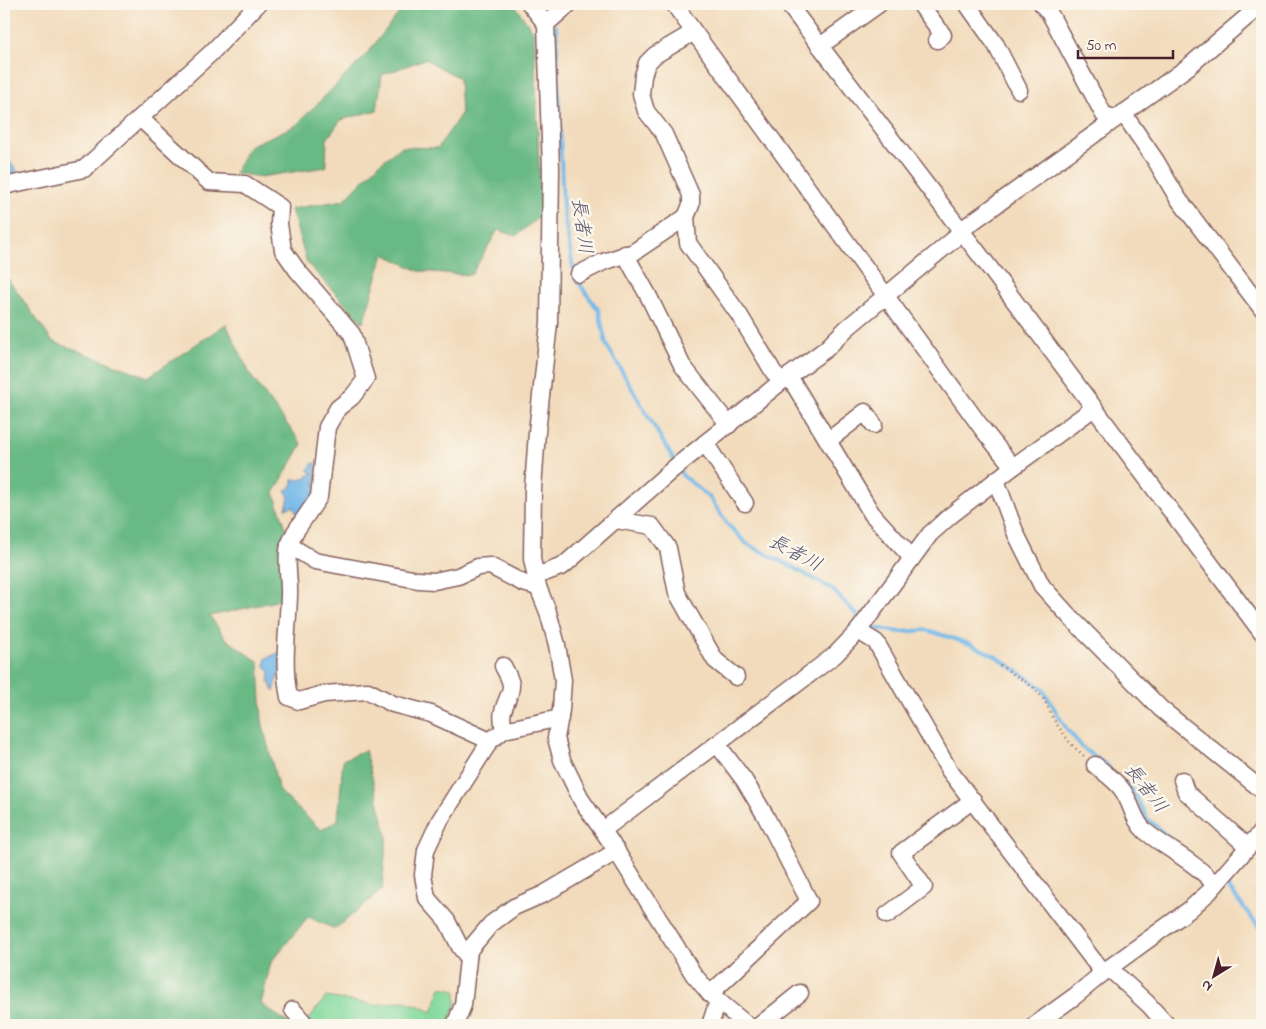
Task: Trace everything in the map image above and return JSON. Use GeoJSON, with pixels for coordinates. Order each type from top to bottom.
{"type":"FeatureCollection","features":[{"type":"Feature","properties":{"kind":"street"},"geometry":{"type":"LineString","coordinates":[[4,186],[84,169],[211,53],[258,4]]}},
{"type":"Feature","properties":{"kind":"street"},"geometry":{"type":"LineString","coordinates":[[530,4],[546,24],[551,169],[549,323],[537,432],[532,559],[537,581],[548,612],[563,680],[560,718],[556,738],[562,760],[582,801],[617,851],[694,974],[714,998],[747,1025]]}},
{"type":"Feature","properties":{"kind":"street"},"geometry":{"type":"LineString","coordinates":[[546,24],[569,4]]}},
{"type":"Feature","properties":{"kind":"street"},"geometry":{"type":"LineString","coordinates":[[674,4],[885,296],[984,431],[1013,467]]}},
{"type":"Feature","properties":{"kind":"street"},"geometry":{"type":"LineString","coordinates":[[788,4],[961,230],[1262,632]]}},
{"type":"Feature","properties":{"kind":"street"},"geometry":{"type":"LineString","coordinates":[[820,46],[879,4]]}},
{"type":"Feature","properties":{"kind":"street"},"geometry":{"type":"LineString","coordinates":[[920,4],[943,35],[937,40]]}},
{"type":"Feature","properties":{"kind":"street"},"geometry":{"type":"LineString","coordinates":[[967,4],[996,45],[1019,90]]}},
{"type":"Feature","properties":{"kind":"street"},"geometry":{"type":"LineString","coordinates":[[1042,4],[1050,14],[1104,115],[1119,116],[1156,161],[1177,197],[1262,309]]}},
{"type":"Feature","properties":{"kind":"street"},"geometry":{"type":"LineString","coordinates":[[290,545],[315,561],[418,580],[434,581],[458,576],[478,567],[490,566],[523,583],[537,581],[563,566],[677,466],[786,378],[826,349],[847,328],[952,240],[961,230],[1188,67],[1262,4]]}},
{"type":"Feature","properties":{"kind":"street"},"geometry":{"type":"LineString","coordinates":[[694,32],[655,55],[647,63],[641,94],[646,110],[664,134],[691,195],[691,205],[686,217],[688,243],[740,316],[774,373],[786,378],[829,440],[872,514],[912,558]]}},
{"type":"Feature","properties":{"kind":"street"},"geometry":{"type":"LineString","coordinates":[[140,118],[209,182],[245,184],[280,207],[279,224],[283,250],[297,270],[352,334],[359,351],[366,379],[352,397],[338,408],[327,427],[319,497],[295,532],[287,554],[289,593],[285,678],[289,697],[299,701],[324,694],[368,691],[393,704],[431,714],[490,741]]}},
{"type":"Feature","properties":{"kind":"street"},"geometry":{"type":"LineString","coordinates":[[579,274],[604,262],[634,252],[686,217]]}},
{"type":"Feature","properties":{"kind":"street"},"geometry":{"type":"LineString","coordinates":[[625,254],[682,365],[729,425]]}},
{"type":"Feature","properties":{"kind":"street"},"geometry":{"type":"LineString","coordinates":[[603,830],[835,655],[862,625],[930,534],[996,480],[1094,408]]}},
{"type":"Feature","properties":{"kind":"street"},"geometry":{"type":"LineString","coordinates":[[829,440],[865,412],[874,426]]}},
{"type":"Feature","properties":{"kind":"street"},"geometry":{"type":"LineString","coordinates":[[705,444],[745,503]]}},
{"type":"Feature","properties":{"kind":"street"},"geometry":{"type":"LineString","coordinates":[[996,480],[1016,534],[1042,586],[1070,617],[1161,708],[1262,790]]}},
{"type":"Feature","properties":{"kind":"street"},"geometry":{"type":"LineString","coordinates":[[616,520],[652,526],[668,548],[677,593],[696,628],[715,660],[736,677]]}},
{"type":"Feature","properties":{"kind":"street"},"geometry":{"type":"LineString","coordinates":[[862,625],[876,642],[949,770],[1106,971],[1148,1004],[1167,1025]]}},
{"type":"Feature","properties":{"kind":"street"},"geometry":{"type":"LineString","coordinates":[[503,666],[511,680],[511,692],[502,712],[504,730]]}},
{"type":"Feature","properties":{"kind":"street"},"geometry":{"type":"LineString","coordinates":[[468,957],[460,947],[447,921],[427,898],[423,875],[426,850],[440,820],[490,741],[504,730],[560,718]]}},
{"type":"Feature","properties":{"kind":"street"},"geometry":{"type":"LineString","coordinates":[[710,1025],[714,998],[809,901],[765,815],[744,780],[717,744]]}},
{"type":"Feature","properties":{"kind":"street"},"geometry":{"type":"LineString","coordinates":[[1095,765],[1124,791],[1134,814],[1145,830],[1206,875],[1219,880]]}},
{"type":"Feature","properties":{"kind":"street"},"geometry":{"type":"LineString","coordinates":[[1182,780],[1186,792],[1248,847]]}},
{"type":"Feature","properties":{"kind":"street"},"geometry":{"type":"LineString","coordinates":[[887,915],[924,887],[901,853],[973,800]]}},
{"type":"Feature","properties":{"kind":"street"},"geometry":{"type":"LineString","coordinates":[[1035,1025],[1189,910],[1219,880],[1262,831]]}},
{"type":"Feature","properties":{"kind":"street"},"geometry":{"type":"LineString","coordinates":[[455,1025],[463,1005],[469,950],[491,924],[514,907],[544,894],[617,851]]}},
{"type":"Feature","properties":{"kind":"street"},"geometry":{"type":"LineString","coordinates":[[760,1025],[800,993]]}},
{"type":"Feature","properties":{"kind":"street"},"geometry":{"type":"LineString","coordinates":[[293,1010],[306,1025]]}},
{"type":"Feature","properties":{"kind":"path"},"geometry":{"type":"LineString","coordinates":[[1000,665],[1038,692],[1070,743],[1095,765]]}},
{"type":"Feature","properties":{"kind":"green space"},"geometry":{"type":"Polygon","coordinates":[[[406,4],[514,4],[534,33],[541,215],[516,236],[498,230],[471,275],[419,271],[384,254],[363,323],[307,263],[291,209],[344,200],[379,164],[401,147],[438,148],[461,114],[459,78],[425,59],[382,75],[377,110],[341,120],[327,139],[326,167],[260,177],[235,173],[249,146],[295,126],[365,56],[406,4]]]}},
{"type":"Feature","properties":{"kind":"green space"},"geometry":{"type":"Polygon","coordinates":[[[4,273],[52,341],[148,377],[226,324],[251,376],[302,444],[274,493],[287,531],[281,600],[210,616],[226,639],[259,662],[262,721],[279,791],[321,830],[338,820],[343,760],[365,750],[387,836],[382,890],[335,929],[308,917],[271,962],[261,1004],[291,1025],[4,1025],[4,273]]]}},
{"type":"Feature","properties":{"kind":"green space"},"geometry":{"type":"Polygon","coordinates":[[[441,987],[456,990],[456,1005],[447,1025],[316,1025],[308,1020],[326,997],[375,1005],[404,1001],[432,1012],[441,987]]]}},
{"type":"Feature","properties":{"kind":"water"},"geometry":{"type":"Polygon","coordinates":[[[4,156],[16,169],[18,178],[4,182],[4,156]]]}},
{"type":"Feature","properties":{"kind":"water"},"geometry":{"type":"Polygon","coordinates":[[[313,463],[316,463],[315,496],[296,522],[294,518],[297,514],[293,506],[286,509],[289,497],[285,490],[289,489],[293,484],[293,479],[301,480],[313,473],[308,470],[313,463]]]}},
{"type":"Feature","properties":{"kind":"water"},"geometry":{"type":"Polygon","coordinates":[[[281,652],[280,669],[274,692],[269,682],[270,672],[265,666],[266,658],[281,652]]]}},
{"type":"Feature","properties":{"kind":"waterway","name":"長者川"},"geometry":{"type":"LineString","coordinates":[[556,26],[563,209],[574,273]]}},
{"type":"Feature","properties":{"kind":"waterway","name":"長者川"},"geometry":{"type":"LineString","coordinates":[[576,279],[599,311],[606,344],[675,462]]}},
{"type":"Feature","properties":{"kind":"waterway","name":"長者川"},"geometry":{"type":"LineString","coordinates":[[679,468],[682,475],[709,497],[729,526],[747,544],[832,589],[861,619]]}},
{"type":"Feature","properties":{"kind":"waterway","name":"長者川"},"geometry":{"type":"LineString","coordinates":[[868,624],[874,628],[901,632],[927,630],[970,644],[997,657],[1042,688],[1066,728],[1084,749],[1109,767]]}},
{"type":"Feature","properties":{"kind":"waterway","name":"長者川"},"geometry":{"type":"LineString","coordinates":[[1127,784],[1147,818],[1173,842]]}},
{"type":"Feature","properties":{"kind":"waterway","name":"長者川"},"geometry":{"type":"LineString","coordinates":[[1224,882],[1262,931]]}}]}
